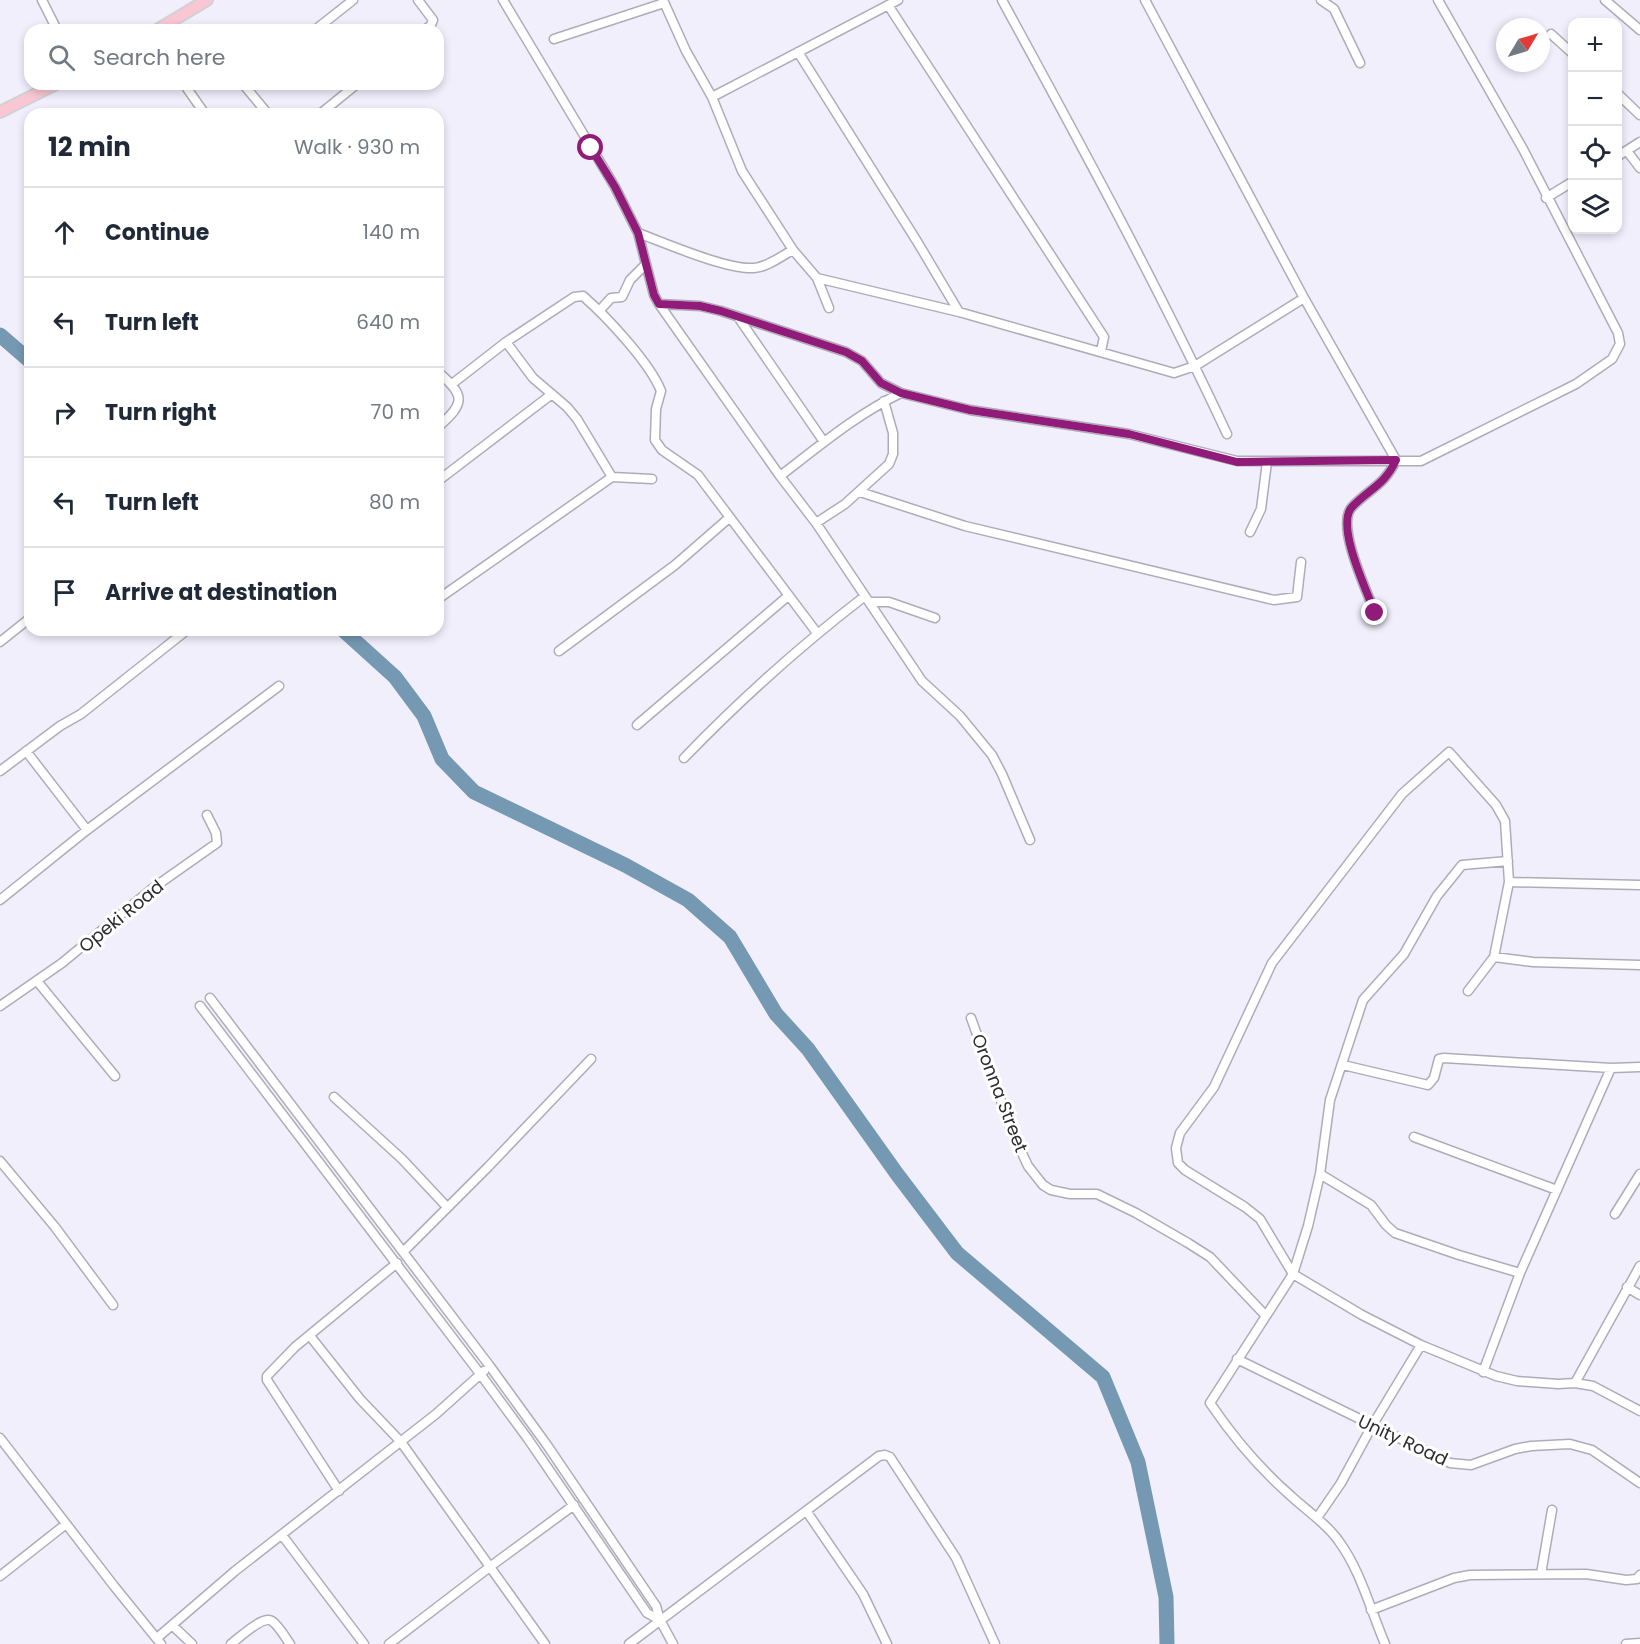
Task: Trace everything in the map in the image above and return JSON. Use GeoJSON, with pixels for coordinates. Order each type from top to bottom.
{"type":"FeatureCollection","features":[{"type":"Feature","properties":{"kind":"main road"},"geometry":{"type":"LineString","coordinates":[[167,24],[207,0]]}},
{"type":"Feature","properties":{"kind":"main road"},"geometry":{"type":"LineString","coordinates":[[0,112],[44,90]]}},
{"type":"Feature","properties":{"kind":"street"},"geometry":{"type":"LineString","coordinates":[[42,0],[54,24]]}},
{"type":"Feature","properties":{"kind":"street"},"geometry":{"type":"LineString","coordinates":[[323,24],[353,0]]}},
{"type":"Feature","properties":{"kind":"street"},"geometry":{"type":"LineString","coordinates":[[418,0],[433,20],[431,24]]}},
{"type":"Feature","properties":{"kind":"street"},"geometry":{"type":"LineString","coordinates":[[503,0],[615,187],[638,233],[654,295],[659,304],[780,476],[816,523],[922,681],[960,716],[992,755],[1030,840]]}},
{"type":"Feature","properties":{"kind":"street"},"geometry":{"type":"LineString","coordinates":[[711,97],[898,0]]}},
{"type":"Feature","properties":{"kind":"street"},"geometry":{"type":"LineString","coordinates":[[1002,0],[1109,199],[1195,366],[1227,434]]}},
{"type":"Feature","properties":{"kind":"street"},"geometry":{"type":"LineString","coordinates":[[1145,0],[1304,298],[1396,460]]}},
{"type":"Feature","properties":{"kind":"street"},"geometry":{"type":"LineString","coordinates":[[1321,0],[1334,9],[1360,63]]}},
{"type":"Feature","properties":{"kind":"street"},"geometry":{"type":"LineString","coordinates":[[659,304],[700,306],[738,316],[854,355],[881,383],[901,393],[970,410],[1129,434],[1237,462],[1421,461],[1576,384],[1604,366],[1620,344],[1618,333],[1522,149],[1438,0]]}},
{"type":"Feature","properties":{"kind":"street"},"geometry":{"type":"LineString","coordinates":[[1605,0],[1640,30]]}},
{"type":"Feature","properties":{"kind":"street"},"geometry":{"type":"LineString","coordinates":[[554,39],[664,2],[711,97],[742,171],[792,250],[817,278],[829,308]]}},
{"type":"Feature","properties":{"kind":"street"},"geometry":{"type":"LineString","coordinates":[[888,5],[1104,337],[1101,351]]}},
{"type":"Feature","properties":{"kind":"street"},"geometry":{"type":"LineString","coordinates":[[1551,34],[1568,49]]}},
{"type":"Feature","properties":{"kind":"street"},"geometry":{"type":"LineString","coordinates":[[798,52],[959,312]]}},
{"type":"Feature","properties":{"kind":"street"},"geometry":{"type":"LineString","coordinates":[[188,90],[201,108]]}},
{"type":"Feature","properties":{"kind":"street"},"geometry":{"type":"LineString","coordinates":[[248,90],[263,108]]}},
{"type":"Feature","properties":{"kind":"street"},"geometry":{"type":"LineString","coordinates":[[327,108],[350,90]]}},
{"type":"Feature","properties":{"kind":"street"},"geometry":{"type":"LineString","coordinates":[[1622,99],[1640,115]]}},
{"type":"Feature","properties":{"kind":"street"},"geometry":{"type":"LineString","coordinates":[[1622,154],[1640,142]]}},
{"type":"Feature","properties":{"kind":"street"},"geometry":{"type":"LineString","coordinates":[[1627,151],[1640,168]]}},
{"type":"Feature","properties":{"kind":"street"},"geometry":{"type":"LineString","coordinates":[[1546,198],[1568,184]]}},
{"type":"Feature","properties":{"kind":"street"},"geometry":{"type":"LineString","coordinates":[[638,233],[694,254],[741,267],[756,268],[792,250]]}},
{"type":"Feature","properties":{"kind":"street"},"geometry":{"type":"LineString","coordinates":[[600,310],[611,298],[622,297],[630,280],[646,264]]}},
{"type":"Feature","properties":{"kind":"street"},"geometry":{"type":"LineString","coordinates":[[817,278],[959,312],[1174,373],[1195,366],[1304,298]]}},
{"type":"Feature","properties":{"kind":"street"},"geometry":{"type":"LineString","coordinates":[[452,384],[506,342],[578,295],[583,296],[600,310],[658,383],[661,391],[656,409],[655,440],[662,450],[698,475],[817,633]]}},
{"type":"Feature","properties":{"kind":"street"},"geometry":{"type":"LineString","coordinates":[[738,316],[824,442]]}},
{"type":"Feature","properties":{"kind":"street"},"geometry":{"type":"LineString","coordinates":[[506,342],[533,378],[577,419],[612,477]]}},
{"type":"Feature","properties":{"kind":"street"},"geometry":{"type":"LineString","coordinates":[[444,377],[458,391],[459,399],[457,407],[444,421]]}},
{"type":"Feature","properties":{"kind":"street"},"geometry":{"type":"LineString","coordinates":[[780,476],[824,442],[884,401],[901,393]]}},
{"type":"Feature","properties":{"kind":"street"},"geometry":{"type":"LineString","coordinates":[[444,476],[552,394]]}},
{"type":"Feature","properties":{"kind":"street"},"geometry":{"type":"LineString","coordinates":[[816,523],[860,492],[889,464],[893,433],[884,401]]}},
{"type":"Feature","properties":{"kind":"street"},"geometry":{"type":"LineString","coordinates":[[1375,613],[1356,564],[1346,519],[1350,509],[1389,475],[1396,460]]}},
{"type":"Feature","properties":{"kind":"street"},"geometry":{"type":"LineString","coordinates":[[1250,532],[1261,509],[1267,462]]}},
{"type":"Feature","properties":{"kind":"street"},"geometry":{"type":"LineString","coordinates":[[444,595],[612,477],[652,479]]}},
{"type":"Feature","properties":{"kind":"street"},"geometry":{"type":"LineString","coordinates":[[860,492],[965,526],[1274,600],[1297,597],[1301,562]]}},
{"type":"Feature","properties":{"kind":"street"},"geometry":{"type":"LineString","coordinates":[[560,651],[675,565],[729,518]]}},
{"type":"Feature","properties":{"kind":"street"},"geometry":{"type":"LineString","coordinates":[[637,725],[788,596]]}},
{"type":"Feature","properties":{"kind":"street"},"geometry":{"type":"LineString","coordinates":[[684,758],[748,693],[817,633],[867,599],[889,602],[935,618]]}},
{"type":"Feature","properties":{"kind":"street"},"geometry":{"type":"LineString","coordinates":[[2,637],[24,622]]}},
{"type":"Feature","properties":{"kind":"street"},"geometry":{"type":"LineString","coordinates":[[0,771],[60,726],[81,714],[179,636]]}},
{"type":"Feature","properties":{"kind":"street"},"geometry":{"type":"LineString","coordinates":[[0,900],[87,830],[279,686]]}},
{"type":"Feature","properties":{"kind":"street"},"geometry":{"type":"LineString","coordinates":[[26,751],[87,830]]}},
{"type":"Feature","properties":{"kind":"street"},"geometry":{"type":"LineString","coordinates":[[1468,991],[1494,957],[1509,882],[1506,821],[1496,806],[1449,752],[1402,794],[1272,963],[1214,1087],[1180,1133],[1176,1148],[1178,1163],[1185,1170],[1245,1207],[1260,1219],[1293,1274],[1362,1315],[1421,1345],[1484,1372],[1517,1381],[1575,1383],[1593,1386],[1640,1411]]}},
{"type":"Feature","properties":{"kind":"street","name":"Opeki Road"},"geometry":{"type":"LineString","coordinates":[[0,1006],[77,951],[153,888],[217,843],[216,834],[207,815]]}},
{"type":"Feature","properties":{"kind":"street"},"geometry":{"type":"LineString","coordinates":[[1385,1644],[1364,1588],[1337,1538],[1254,1461],[1210,1403],[1293,1274],[1308,1226],[1320,1174],[1330,1100],[1363,1000],[1404,954],[1437,896],[1462,865],[1508,861]]}},
{"type":"Feature","properties":{"kind":"street"},"geometry":{"type":"LineString","coordinates":[[1509,882],[1640,885]]}},
{"type":"Feature","properties":{"kind":"street"},"geometry":{"type":"LineString","coordinates":[[1494,957],[1533,962],[1640,965]]}},
{"type":"Feature","properties":{"kind":"street"},"geometry":{"type":"LineString","coordinates":[[37,981],[115,1076]]}},
{"type":"Feature","properties":{"kind":"street"},"geometry":{"type":"LineString","coordinates":[[210,998],[404,1251],[547,1445],[656,1606],[660,1620],[673,1644]]}},
{"type":"Feature","properties":{"kind":"street"},"geometry":{"type":"LineString","coordinates":[[200,1006],[481,1375],[574,1505],[647,1613],[660,1620]]}},
{"type":"Feature","properties":{"kind":"street","name":"Oronna Street"},"geometry":{"type":"LineString","coordinates":[[971,1018],[1013,1134],[1028,1166],[1043,1185],[1051,1190],[1070,1194],[1097,1194],[1180,1238],[1210,1257],[1265,1316]]}},
{"type":"Feature","properties":{"kind":"street"},"geometry":{"type":"LineString","coordinates":[[1343,1065],[1428,1085],[1434,1078],[1439,1059],[1444,1058],[1611,1068],[1640,1067]]}},
{"type":"Feature","properties":{"kind":"street"},"geometry":{"type":"LineString","coordinates":[[404,1251],[591,1059]]}},
{"type":"Feature","properties":{"kind":"street"},"geometry":{"type":"LineString","coordinates":[[1484,1372],[1520,1273],[1611,1068]]}},
{"type":"Feature","properties":{"kind":"street"},"geometry":{"type":"LineString","coordinates":[[334,1096],[402,1158],[447,1207]]}},
{"type":"Feature","properties":{"kind":"street"},"geometry":{"type":"LineString","coordinates":[[1414,1137],[1557,1190]]}},
{"type":"Feature","properties":{"kind":"street"},"geometry":{"type":"LineString","coordinates":[[0,1161],[55,1227],[113,1305]]}},
{"type":"Feature","properties":{"kind":"street"},"geometry":{"type":"LineString","coordinates":[[1320,1174],[1371,1205],[1395,1233],[1520,1273]]}},
{"type":"Feature","properties":{"kind":"street"},"geometry":{"type":"LineString","coordinates":[[1615,1215],[1640,1174]]}},
{"type":"Feature","properties":{"kind":"street"},"geometry":{"type":"LineString","coordinates":[[339,1491],[267,1380],[270,1372],[296,1347],[397,1263]]}},
{"type":"Feature","properties":{"kind":"street"},"geometry":{"type":"LineString","coordinates":[[1575,1383],[1640,1266]]}},
{"type":"Feature","properties":{"kind":"street"},"geometry":{"type":"LineString","coordinates":[[1627,1287],[1640,1295]]}},
{"type":"Feature","properties":{"kind":"street"},"geometry":{"type":"LineString","coordinates":[[310,1336],[360,1399],[401,1442],[545,1644]]}},
{"type":"Feature","properties":{"kind":"street"},"geometry":{"type":"LineString","coordinates":[[1317,1518],[1341,1483],[1421,1345]]}},
{"type":"Feature","properties":{"kind":"street","name":"Unity Road"},"geometry":{"type":"LineString","coordinates":[[1237,1359],[1450,1463],[1471,1465],[1496,1455],[1531,1446],[1580,1446],[1592,1450],[1640,1483]]}},
{"type":"Feature","properties":{"kind":"street"},"geometry":{"type":"LineString","coordinates":[[0,1438],[159,1641],[171,1625],[235,1571],[401,1442],[481,1375],[489,1365]]}},
{"type":"Feature","properties":{"kind":"street"},"geometry":{"type":"LineString","coordinates":[[629,1644],[879,1456],[885,1455],[890,1457],[956,1558],[995,1644]]}},
{"type":"Feature","properties":{"kind":"street"},"geometry":{"type":"LineString","coordinates":[[389,1644],[574,1505]]}},
{"type":"Feature","properties":{"kind":"street"},"geometry":{"type":"LineString","coordinates":[[1541,1575],[1552,1510]]}},
{"type":"Feature","properties":{"kind":"street"},"geometry":{"type":"LineString","coordinates":[[807,1512],[863,1594],[887,1644]]}},
{"type":"Feature","properties":{"kind":"street"},"geometry":{"type":"LineString","coordinates":[[0,1576],[66,1524]]}},
{"type":"Feature","properties":{"kind":"street"},"geometry":{"type":"LineString","coordinates":[[282,1535],[364,1644]]}},
{"type":"Feature","properties":{"kind":"street"},"geometry":{"type":"LineString","coordinates":[[1371,1610],[1454,1578],[1470,1575],[1586,1574],[1626,1580],[1637,1579],[1640,1575]]}},
{"type":"Feature","properties":{"kind":"street"},"geometry":{"type":"LineString","coordinates":[[231,1644],[260,1621],[267,1619],[272,1621],[290,1644]]}},
{"type":"Feature","properties":{"kind":"street"},"geometry":{"type":"LineString","coordinates":[[171,1625],[192,1644]]}},
{"type":"Feature","properties":{"kind":"street"},"geometry":{"type":"LineString","coordinates":[[1626,1644],[1640,1643]]}},
{"type":"Feature","properties":{"kind":"waterway"},"geometry":{"type":"LineString","coordinates":[[0,335],[24,356]]}},
{"type":"Feature","properties":{"kind":"waterway"},"geometry":{"type":"LineString","coordinates":[[350,636],[395,677],[424,716],[442,759],[474,792],[625,865],[688,900],[730,937],[776,1014],[808,1049],[897,1174],[957,1253],[1103,1377],[1138,1462],[1166,1597],[1167,1644]]}},
{"type":"Feature","properties":{"kind":"route"},"geometry":{"type":"LineString","coordinates":[[591,148],[615,187],[638,233],[654,295],[659,304],[700,306],[721,311],[846,352],[862,361],[881,383],[901,393],[970,410],[1049,420],[1129,434],[1237,462],[1396,460],[1389,475],[1350,509],[1346,519],[1356,564],[1375,613]]}}]}
